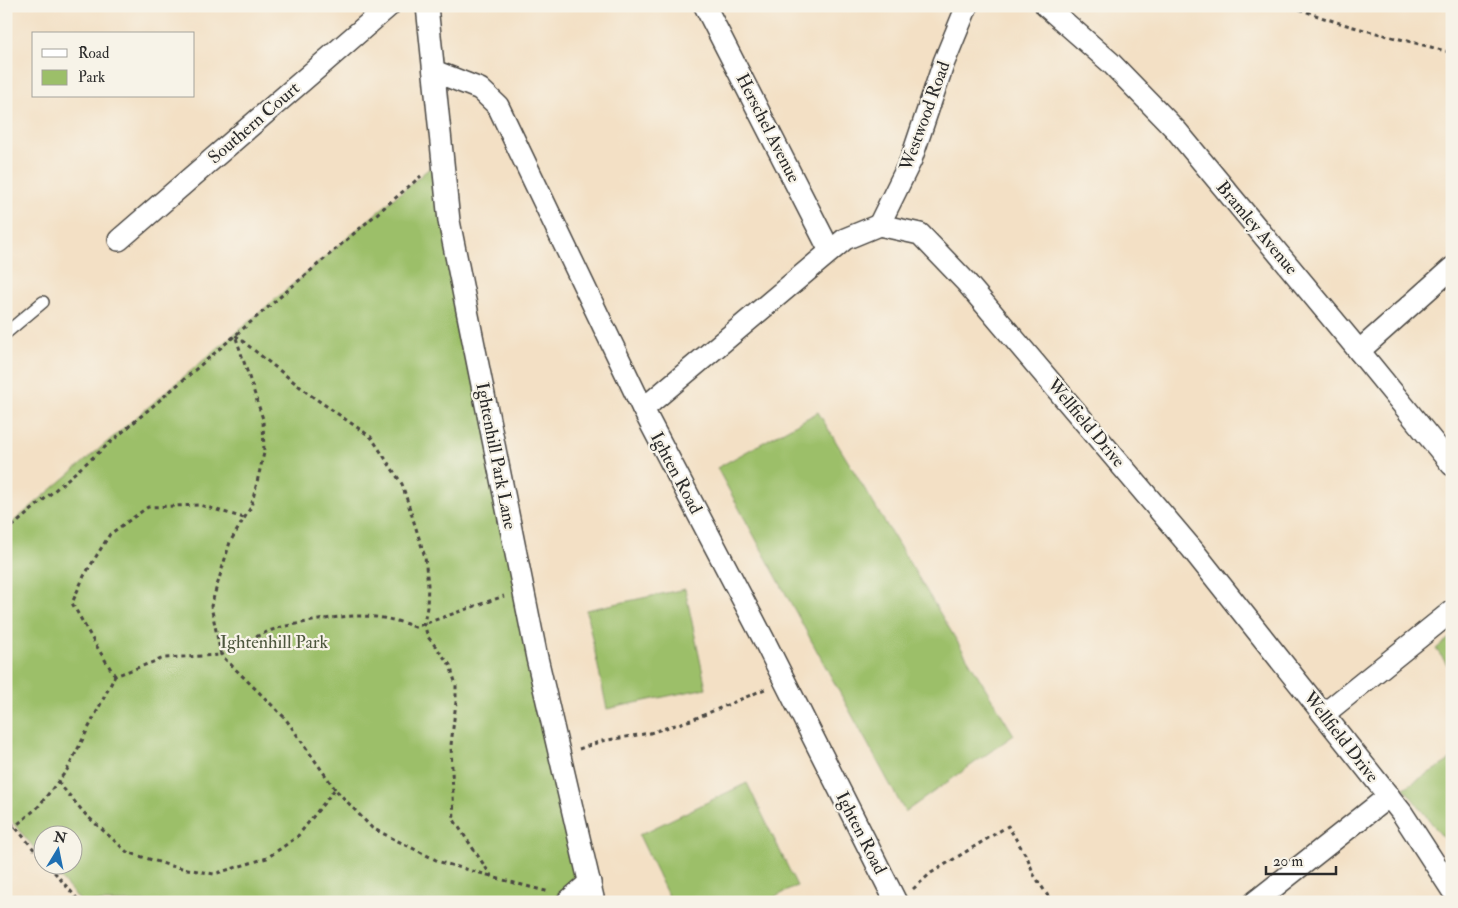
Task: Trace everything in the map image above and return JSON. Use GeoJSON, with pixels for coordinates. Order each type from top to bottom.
{"type":"FeatureCollection","features":[{"type":"Feature","properties":{"kind":"street","name":"Southern Court"},"geometry":{"type":"LineString","coordinates":[[119,240],[388,6]]}},
{"type":"Feature","properties":{"kind":"street","name":"Ightenhill Park Lane"},"geometry":{"type":"LineString","coordinates":[[428,6],[449,221],[537,658],[592,892]]}},
{"type":"Feature","properties":{"kind":"street","name":"Herschel Avenue"},"geometry":{"type":"LineString","coordinates":[[705,6],[830,251]]}},
{"type":"Feature","properties":{"kind":"street","name":"Westwood Road"},"geometry":{"type":"LineString","coordinates":[[879,225],[911,160],[944,62],[966,6]]}},
{"type":"Feature","properties":{"kind":"street","name":"Bramley Avenue"},"geometry":{"type":"LineString","coordinates":[[1046,6],[1111,63],[1176,130],[1452,465]]}},
{"type":"Feature","properties":{"kind":"street","name":"Ighten Road"},"geometry":{"type":"LineString","coordinates":[[434,71],[480,89],[498,106],[643,409],[784,681],[903,896]]}},
{"type":"Feature","properties":{"kind":"street"},"geometry":{"type":"LineString","coordinates":[[643,409],[845,239],[879,225]]}},
{"type":"Feature","properties":{"kind":"street","name":"Wellfield Drive"},"geometry":{"type":"LineString","coordinates":[[879,225],[920,234],[966,282],[1192,549],[1324,714],[1402,813],[1452,890]]}},
{"type":"Feature","properties":{"kind":"street"},"geometry":{"type":"LineString","coordinates":[[1359,351],[1452,268]]}},
{"type":"Feature","properties":{"kind":"street"},"geometry":{"type":"LineString","coordinates":[[1324,714],[1452,611]]}},
{"type":"Feature","properties":{"kind":"street"},"geometry":{"type":"LineString","coordinates":[[1255,902],[1388,796]]}},
{"type":"Feature","properties":{"kind":"street"},"geometry":{"type":"LineString","coordinates":[[569,900],[592,892]]}},
{"type":"Feature","properties":{"kind":"lane"},"geometry":{"type":"LineString","coordinates":[[6,333],[43,302]]}},
{"type":"Feature","properties":{"kind":"path"},"geometry":{"type":"LineString","coordinates":[[1292,6],[1317,17],[1363,31],[1452,52]]}},
{"type":"Feature","properties":{"kind":"path"},"geometry":{"type":"LineString","coordinates":[[6,532],[443,158]]}},
{"type":"Feature","properties":{"kind":"path"},"geometry":{"type":"LineString","coordinates":[[234,335],[263,420],[264,453],[251,507],[230,542],[211,606],[221,655],[285,718],[335,789],[372,828],[440,862],[569,900]]}},
{"type":"Feature","properties":{"kind":"path"},"geometry":{"type":"LineString","coordinates":[[234,335],[309,394],[371,437],[402,484],[425,557],[428,585],[424,624],[428,637],[450,665],[456,685],[456,702],[450,745],[454,820],[492,877]]}},
{"type":"Feature","properties":{"kind":"path"},"geometry":{"type":"LineString","coordinates":[[115,676],[72,603],[84,576],[110,534],[148,507],[200,505],[244,518]]}},
{"type":"Feature","properties":{"kind":"path"},"geometry":{"type":"LineString","coordinates":[[6,834],[38,807],[67,770],[115,676],[164,658],[221,655],[272,630],[318,620],[353,615],[374,616],[396,620],[415,627],[523,590]]}},
{"type":"Feature","properties":{"kind":"path"},"geometry":{"type":"LineString","coordinates":[[560,755],[602,741],[650,733],[694,720],[784,681]]}},
{"type":"Feature","properties":{"kind":"path"},"geometry":{"type":"LineString","coordinates":[[58,782],[86,815],[127,852],[171,866],[214,874],[267,858],[297,837],[335,789]]}},
{"type":"Feature","properties":{"kind":"path"},"geometry":{"type":"LineString","coordinates":[[6,816],[32,847]]}},
{"type":"Feature","properties":{"kind":"path"},"geometry":{"type":"LineString","coordinates":[[903,896],[932,873],[1008,826],[1028,859],[1034,875],[1052,902]]}},
{"type":"Feature","properties":{"kind":"path"},"geometry":{"type":"LineString","coordinates":[[57,876],[80,902]]}},
{"type":"Feature","properties":{"kind":"green space","name":"Ightenhill Park"},"geometry":{"type":"Polygon","coordinates":[[[439,160],[590,882],[567,902],[81,902],[59,876],[82,876],[82,826],[32,826],[32,845],[6,815],[6,528],[439,160]]]}},
{"type":"Feature","properties":{"kind":"green space"},"geometry":{"type":"Polygon","coordinates":[[[818,412],[1014,735],[905,812],[717,468],[818,412]]]}},
{"type":"Feature","properties":{"kind":"green space"},"geometry":{"type":"Polygon","coordinates":[[[685,589],[706,688],[607,709],[586,610],[685,589]]]}},
{"type":"Feature","properties":{"kind":"green space"},"geometry":{"type":"Polygon","coordinates":[[[1452,636],[1452,671],[1436,649],[1452,636]]]}},
{"type":"Feature","properties":{"kind":"green space"},"geometry":{"type":"Polygon","coordinates":[[[1452,759],[1452,849],[1404,788],[1452,759]]]}},
{"type":"Feature","properties":{"kind":"green space"},"geometry":{"type":"Polygon","coordinates":[[[747,783],[797,886],[765,902],[671,902],[639,835],[747,783]]]}}]}
